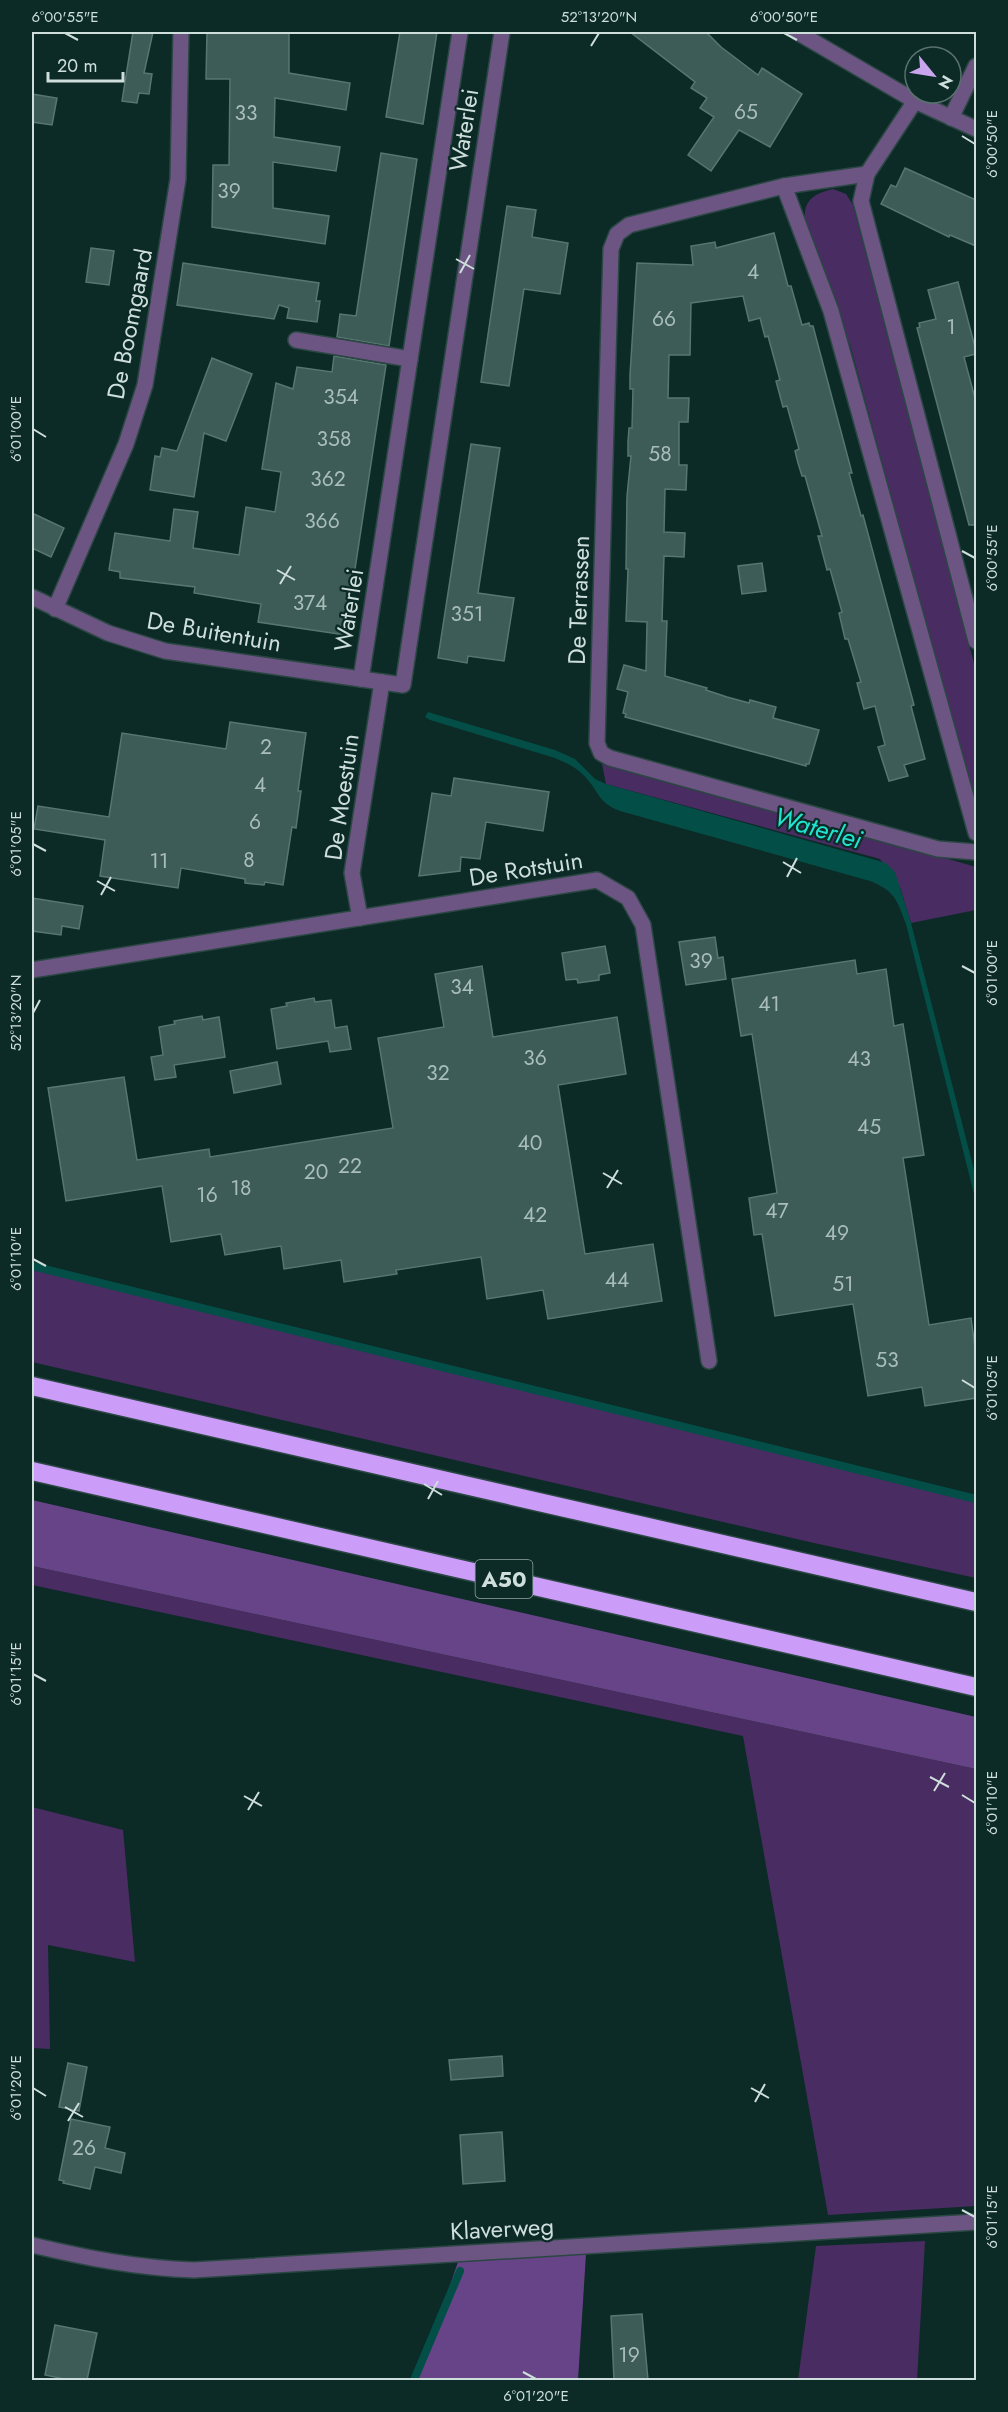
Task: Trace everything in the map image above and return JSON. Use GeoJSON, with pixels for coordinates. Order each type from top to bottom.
{"type":"FeatureCollection","features":[{"type":"Feature","properties":{"kind":"highway"},"geometry":{"type":"LineString","coordinates":[[32,1386],[976,1602]]}},
{"type":"Feature","properties":{"kind":"highway","name":"A50"},"geometry":{"type":"LineString","coordinates":[[32,1471],[976,1687]]}},
{"type":"Feature","properties":{"kind":"street","name":"De Boomgaard"},"geometry":{"type":"LineString","coordinates":[[55,609],[126,444],[145,385],[178,179],[181,32]]}},
{"type":"Feature","properties":{"kind":"street","name":"Waterlei"},"geometry":{"type":"LineString","coordinates":[[460,32],[361,679],[403,685],[502,32]]}},
{"type":"Feature","properties":{"kind":"street"},"geometry":{"type":"LineString","coordinates":[[797,32],[903,94]]}},
{"type":"Feature","properties":{"kind":"street"},"geometry":{"type":"LineString","coordinates":[[951,118],[976,66]]}},
{"type":"Feature","properties":{"kind":"street"},"geometry":{"type":"LineString","coordinates":[[912,105],[867,174],[861,201],[976,641]]}},
{"type":"Feature","properties":{"kind":"street"},"geometry":{"type":"LineString","coordinates":[[923,105],[976,129]]}},
{"type":"Feature","properties":{"kind":"street","name":"De Terrassen"},"geometry":{"type":"LineString","coordinates":[[867,174],[784,186],[628,225],[617,234],[611,249],[597,743],[601,753],[621,761],[938,849],[976,852]]}},
{"type":"Feature","properties":{"kind":"street"},"geometry":{"type":"LineString","coordinates":[[784,186],[831,311],[976,833]]}},
{"type":"Feature","properties":{"kind":"street"},"geometry":{"type":"LineString","coordinates":[[296,340],[410,359]]}},
{"type":"Feature","properties":{"kind":"street","name":"De Buitentuin"},"geometry":{"type":"LineString","coordinates":[[32,597],[108,633],[165,651],[361,679]]}},
{"type":"Feature","properties":{"kind":"street","name":"De Moestuin"},"geometry":{"type":"LineString","coordinates":[[360,918],[352,873],[382,682]]}},
{"type":"Feature","properties":{"kind":"street","name":"De Rotstuin"},"geometry":{"type":"LineString","coordinates":[[32,970],[597,880],[628,898],[643,925],[709,1361]]}},
{"type":"Feature","properties":{"kind":"street","name":"Klaverweg"},"geometry":{"type":"LineString","coordinates":[[32,2245],[107,2263],[194,2270],[976,2222]]}},
{"type":"Feature","properties":{"kind":"shaded area"},"geometry":{"type":"Polygon","coordinates":[[[833,189],[846,194],[853,205],[976,671],[976,810],[851,348],[805,220],[808,202],[816,195],[833,189]]]}},
{"type":"Feature","properties":{"kind":"shaded area"},"geometry":{"type":"Polygon","coordinates":[[[601,759],[976,867],[976,910],[911,923],[900,887],[880,859],[606,784],[601,759]]]}},
{"type":"Feature","properties":{"kind":"shaded area"},"geometry":{"type":"Polygon","coordinates":[[[32,1268],[976,1497],[976,1578],[814,1543],[32,1362],[32,1268]]]}},
{"type":"Feature","properties":{"kind":"shaded area"},"geometry":{"type":"Polygon","coordinates":[[[32,1500],[976,1717],[976,1769],[32,1566],[32,1500]]]}},
{"type":"Feature","properties":{"kind":"shaded area"},"geometry":{"type":"Polygon","coordinates":[[[32,1566],[976,1769],[976,2206],[828,2215],[743,1736],[32,1585],[32,1566]]]}},
{"type":"Feature","properties":{"kind":"shaded area"},"geometry":{"type":"Polygon","coordinates":[[[32,1807],[123,1830],[135,1962],[48,1945],[50,2049],[32,2048],[32,1807]]]}},
{"type":"Feature","properties":{"kind":"shaded area"},"geometry":{"type":"Polygon","coordinates":[[[925,2241],[917,2380],[798,2380],[816,2246],[925,2241]]]}},
{"type":"Feature","properties":{"kind":"shaded area"},"geometry":{"type":"Polygon","coordinates":[[[586,2254],[578,2380],[413,2380],[434,2331],[458,2262],[586,2254]]]}},
{"type":"Feature","properties":{"kind":"water"},"geometry":{"type":"Polygon","coordinates":[[[428,712],[555,750],[575,759],[595,779],[606,784],[886,863],[895,872],[911,923],[976,1178],[976,1202],[906,924],[897,902],[890,893],[870,881],[620,811],[604,801],[584,775],[568,764],[430,720],[425,717],[428,712]]]}},
{"type":"Feature","properties":{"kind":"building"},"geometry":{"type":"Polygon","coordinates":[[[133,32],[153,32],[144,73],[152,74],[149,94],[139,93],[137,103],[122,101],[133,32]]]}},
{"type":"Feature","properties":{"kind":"building"},"geometry":{"type":"Polygon","coordinates":[[[207,32],[289,32],[289,73],[350,83],[346,110],[275,98],[274,137],[340,147],[336,171],[273,162],[273,208],[329,216],[325,244],[212,227],[213,165],[229,165],[230,79],[206,79],[207,32]]]}},
{"type":"Feature","properties":{"kind":"building"},"geometry":{"type":"Polygon","coordinates":[[[400,32],[437,32],[423,124],[386,117],[400,32]]]}},
{"type":"Feature","properties":{"kind":"building"},"geometry":{"type":"Polygon","coordinates":[[[630,32],[706,32],[721,47],[758,75],[762,68],[802,94],[770,147],[739,130],[711,171],[688,155],[714,117],[700,108],[707,98],[691,88],[695,82],[630,32]]]}},
{"type":"Feature","properties":{"kind":"building"},"geometry":{"type":"Polygon","coordinates":[[[32,94],[57,98],[52,125],[32,122],[32,94]]]}},
{"type":"Feature","properties":{"kind":"building"},"geometry":{"type":"Polygon","coordinates":[[[381,153],[417,159],[389,346],[337,337],[340,314],[356,316],[381,153]]]}},
{"type":"Feature","properties":{"kind":"building"},"geometry":{"type":"Polygon","coordinates":[[[905,168],[976,200],[976,246],[950,235],[949,237],[881,204],[891,185],[896,187],[905,168]]]}},
{"type":"Feature","properties":{"kind":"building"},"geometry":{"type":"Polygon","coordinates":[[[507,206],[536,210],[532,237],[568,243],[560,294],[524,289],[509,386],[481,382],[507,206]]]}},
{"type":"Feature","properties":{"kind":"building"},"geometry":{"type":"Polygon","coordinates":[[[774,233],[788,286],[791,286],[802,325],[809,323],[813,326],[852,473],[849,473],[861,516],[863,515],[914,705],[911,706],[925,759],[904,765],[908,776],[889,781],[878,747],[885,745],[875,706],[864,709],[857,683],[861,682],[848,639],[845,639],[839,613],[842,612],[830,569],[827,570],[818,536],[822,536],[805,476],[802,476],[798,463],[795,451],[799,449],[787,406],[783,407],[776,381],[780,380],[768,336],[765,337],[760,318],[749,321],[743,296],[691,303],[690,355],[669,355],[668,398],[689,398],[688,422],[679,422],[679,465],[687,465],[686,490],[665,489],[664,532],[685,533],[684,557],[664,556],[662,621],[667,621],[665,676],[707,688],[706,690],[727,697],[776,707],[773,718],[819,730],[809,764],[806,766],[625,717],[626,714],[623,713],[628,692],[617,689],[624,665],[646,671],[647,622],[626,621],[627,496],[631,456],[628,456],[628,442],[629,428],[632,428],[633,389],[630,389],[630,375],[637,263],[693,265],[691,246],[715,242],[716,248],[774,233]]]}},
{"type":"Feature","properties":{"kind":"building"},"geometry":{"type":"Polygon","coordinates":[[[91,248],[114,251],[109,285],[86,282],[91,248]]]}},
{"type":"Feature","properties":{"kind":"building"},"geometry":{"type":"Polygon","coordinates":[[[183,263],[319,283],[316,301],[320,301],[317,322],[287,318],[289,308],[279,305],[274,319],[177,305],[183,263]]]}},
{"type":"Feature","properties":{"kind":"building"},"geometry":{"type":"Polygon","coordinates":[[[958,282],[976,351],[976,354],[964,357],[976,402],[976,525],[969,525],[917,328],[920,327],[919,323],[936,319],[928,290],[958,282]]]}},
{"type":"Feature","properties":{"kind":"building"},"geometry":{"type":"Polygon","coordinates":[[[334,356],[386,365],[345,635],[258,622],[261,604],[194,593],[195,587],[120,578],[120,572],[109,570],[115,533],[170,541],[174,509],[198,512],[193,548],[239,555],[246,507],[275,512],[281,472],[262,469],[276,383],[293,389],[297,367],[332,372],[334,356]]]}},
{"type":"Feature","properties":{"kind":"building"},"geometry":{"type":"Polygon","coordinates":[[[212,358],[252,374],[226,441],[204,433],[194,497],[150,490],[155,456],[160,457],[162,448],[177,451],[212,358]]]}},
{"type":"Feature","properties":{"kind":"building"},"geometry":{"type":"Polygon","coordinates":[[[471,444],[500,448],[478,593],[514,598],[504,661],[468,656],[467,663],[438,658],[471,444]]]}},
{"type":"Feature","properties":{"kind":"building"},"geometry":{"type":"Polygon","coordinates":[[[32,513],[64,528],[51,557],[32,548],[32,513]]]}},
{"type":"Feature","properties":{"kind":"building"},"geometry":{"type":"Polygon","coordinates":[[[762,563],[766,591],[742,594],[738,566],[762,563]]]}},
{"type":"Feature","properties":{"kind":"building"},"geometry":{"type":"Polygon","coordinates":[[[230,722],[306,733],[298,791],[301,791],[296,828],[292,827],[283,885],[265,882],[264,885],[245,883],[245,879],[181,868],[178,888],[100,876],[105,840],[34,829],[38,806],[109,817],[122,733],[226,749],[230,722]]]}},
{"type":"Feature","properties":{"kind":"building"},"geometry":{"type":"Polygon","coordinates":[[[454,778],[549,792],[543,831],[486,822],[480,859],[461,857],[460,871],[419,876],[432,793],[451,796],[454,778]]]}},
{"type":"Feature","properties":{"kind":"building"},"geometry":{"type":"Polygon","coordinates":[[[32,898],[83,906],[79,929],[62,926],[61,935],[32,931],[32,898]]]}},
{"type":"Feature","properties":{"kind":"building"},"geometry":{"type":"Polygon","coordinates":[[[715,937],[718,958],[723,957],[726,979],[686,985],[679,942],[715,937]]]}},
{"type":"Feature","properties":{"kind":"building"},"geometry":{"type":"Polygon","coordinates":[[[605,946],[610,973],[599,975],[599,980],[578,983],[577,979],[566,980],[562,953],[605,946]]]}},
{"type":"Feature","properties":{"kind":"building"},"geometry":{"type":"Polygon","coordinates":[[[855,960],[857,974],[886,969],[894,1026],[903,1024],[924,1155],[903,1158],[929,1325],[971,1318],[976,1355],[976,1398],[925,1406],[922,1387],[868,1396],[853,1304],[775,1316],[762,1234],[754,1235],[749,1198],[777,1193],[752,1034],[741,1036],[732,979],[855,960]]]}},
{"type":"Feature","properties":{"kind":"building"},"geometry":{"type":"Polygon","coordinates":[[[482,966],[493,1037],[617,1017],[626,1074],[558,1085],[585,1254],[653,1244],[662,1301],[548,1319],[543,1290],[487,1299],[481,1257],[396,1270],[397,1274],[344,1282],[341,1260],[284,1269],[281,1246],[225,1255],[221,1234],[171,1242],[162,1186],[66,1201],[48,1088],[124,1077],[137,1160],[209,1149],[210,1157],[393,1128],[378,1038],[444,1027],[435,974],[482,966]]]}},
{"type":"Feature","properties":{"kind":"building"},"geometry":{"type":"Polygon","coordinates":[[[314,998],[315,1002],[331,1000],[335,1028],[347,1026],[351,1049],[330,1052],[328,1041],[277,1049],[271,1009],[287,1006],[286,1003],[314,998]]]}},
{"type":"Feature","properties":{"kind":"building"},"geometry":{"type":"Polygon","coordinates":[[[202,1016],[203,1020],[219,1017],[225,1057],[174,1065],[176,1077],[155,1080],[151,1057],[163,1055],[159,1027],[175,1024],[174,1021],[202,1016]]]}},
{"type":"Feature","properties":{"kind":"building"},"geometry":{"type":"Polygon","coordinates":[[[277,1062],[281,1084],[234,1093],[230,1071],[277,1062]]]}},
{"type":"Feature","properties":{"kind":"building"},"geometry":{"type":"Polygon","coordinates":[[[502,2056],[503,2076],[451,2080],[449,2060],[502,2056]]]}},
{"type":"Feature","properties":{"kind":"building"},"geometry":{"type":"Polygon","coordinates":[[[68,2063],[87,2067],[79,2111],[59,2107],[68,2063]]]}},
{"type":"Feature","properties":{"kind":"building"},"geometry":{"type":"Polygon","coordinates":[[[71,2119],[110,2127],[105,2148],[125,2153],[121,2173],[95,2167],[90,2189],[59,2180],[71,2119]]]}},
{"type":"Feature","properties":{"kind":"building"},"geometry":{"type":"Polygon","coordinates":[[[502,2132],[505,2181],[463,2184],[460,2135],[502,2132]]]}},
{"type":"Feature","properties":{"kind":"building"},"geometry":{"type":"Polygon","coordinates":[[[642,2314],[648,2380],[614,2380],[611,2316],[642,2314]]]}},
{"type":"Feature","properties":{"kind":"building"},"geometry":{"type":"Polygon","coordinates":[[[55,2325],[97,2333],[87,2380],[69,2380],[45,2375],[55,2325]]]}},
{"type":"Feature","properties":{"kind":"waterway"},"geometry":{"type":"LineString","coordinates":[[32,1266],[976,1499]]}},
{"type":"Feature","properties":{"kind":"waterway"},"geometry":{"type":"LineString","coordinates":[[414,2380],[460,2271]]}}]}
